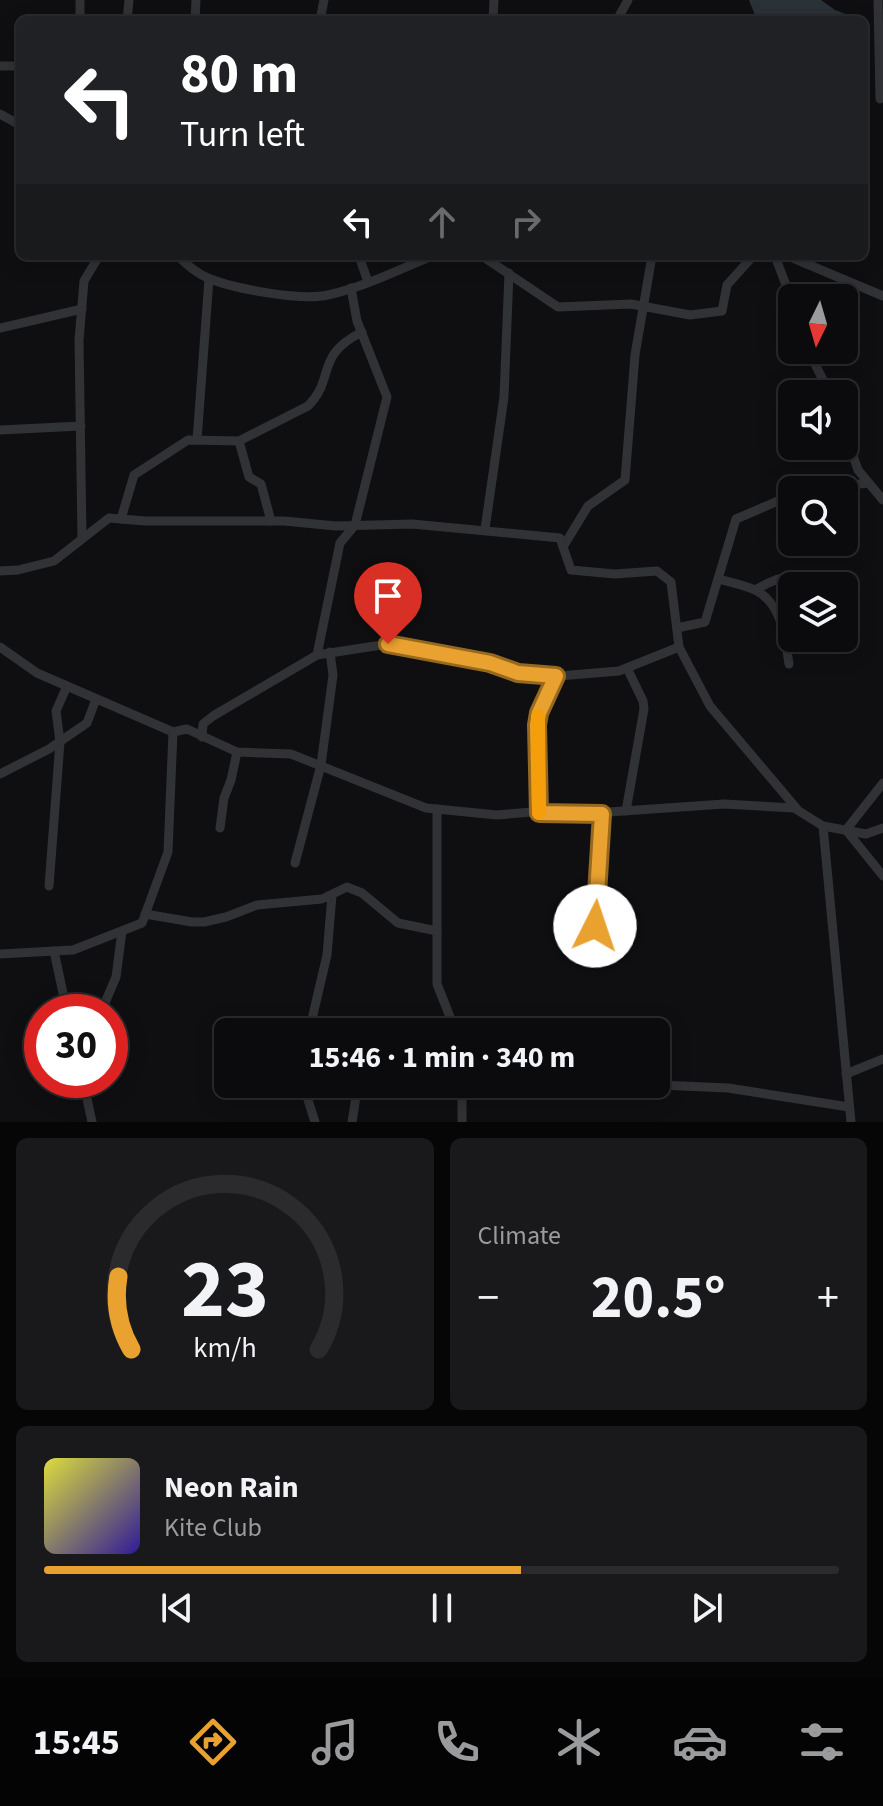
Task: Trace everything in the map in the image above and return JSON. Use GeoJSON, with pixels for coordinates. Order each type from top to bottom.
{"type":"FeatureCollection","features":[{"type":"Feature","properties":{"kind":"street"},"geometry":{"type":"LineString","coordinates":[[878,0],[880,99]]}},
{"type":"Feature","properties":{"kind":"street"},"geometry":{"type":"LineString","coordinates":[[82,537],[79,340],[84,281],[97,260]]}},
{"type":"Feature","properties":{"kind":"street"},"geometry":{"type":"LineString","coordinates":[[182,260],[209,279],[250,289],[312,297],[351,288],[422,260]]}},
{"type":"Feature","properties":{"kind":"street"},"geometry":{"type":"LineString","coordinates":[[360,260],[368,282]]}},
{"type":"Feature","properties":{"kind":"street"},"geometry":{"type":"LineString","coordinates":[[488,260],[558,307],[577,304],[644,305],[690,315],[722,311],[727,285],[749,260]]}},
{"type":"Feature","properties":{"kind":"street"},"geometry":{"type":"LineString","coordinates":[[563,547],[588,506],[625,480],[635,355],[651,260]]}},
{"type":"Feature","properties":{"kind":"street"},"geometry":{"type":"LineString","coordinates":[[777,260],[786,284]]}},
{"type":"Feature","properties":{"kind":"street"},"geometry":{"type":"LineString","coordinates":[[798,260],[883,296]]}},
{"type":"Feature","properties":{"kind":"street"},"geometry":{"type":"LineString","coordinates":[[485,529],[504,397],[509,273]]}},
{"type":"Feature","properties":{"kind":"street"},"geometry":{"type":"LineString","coordinates":[[197,440],[209,279]]}},
{"type":"Feature","properties":{"kind":"street"},"geometry":{"type":"LineString","coordinates":[[317,655],[340,543],[355,525],[387,397],[362,332],[351,288]]}},
{"type":"Feature","properties":{"kind":"street"},"geometry":{"type":"LineString","coordinates":[[0,328],[82,309]]}},
{"type":"Feature","properties":{"kind":"street"},"geometry":{"type":"LineString","coordinates":[[121,519],[134,475],[188,440],[239,441],[308,406],[316,399],[329,361],[339,345],[362,332]]}},
{"type":"Feature","properties":{"kind":"street"},"geometry":{"type":"LineString","coordinates":[[0,430],[81,426]]}},
{"type":"Feature","properties":{"kind":"street"},"geometry":{"type":"LineString","coordinates":[[239,441],[249,477],[261,484],[271,521]]}},
{"type":"Feature","properties":{"kind":"street"},"geometry":{"type":"LineString","coordinates":[[854,460],[858,470],[883,500]]}},
{"type":"Feature","properties":{"kind":"street"},"geometry":{"type":"LineString","coordinates":[[858,484],[868,483]]}},
{"type":"Feature","properties":{"kind":"street"},"geometry":{"type":"LineString","coordinates":[[677,628],[705,622],[736,519],[778,501]]}},
{"type":"Feature","properties":{"kind":"street"},"geometry":{"type":"LineString","coordinates":[[0,571],[54,561],[109,518],[412,524],[560,538],[571,570],[615,574],[657,571],[671,582],[679,647],[710,706],[797,809],[823,826],[866,834],[883,828]]}},
{"type":"Feature","properties":{"kind":"street"},"geometry":{"type":"LineString","coordinates":[[755,590],[778,578]]}},
{"type":"Feature","properties":{"kind":"street"},"geometry":{"type":"LineString","coordinates":[[718,579],[755,590],[763,596],[781,622],[789,664]]}},
{"type":"Feature","properties":{"kind":"street"},"geometry":{"type":"LineString","coordinates":[[202,737],[205,721],[317,655],[330,652],[388,644],[490,663],[518,673],[556,676],[619,671],[679,647]]}},
{"type":"Feature","properties":{"kind":"street"},"geometry":{"type":"LineString","coordinates":[[0,647],[37,673],[173,732],[187,729],[237,752],[291,754],[426,808],[497,815],[602,814],[701,804],[797,809]]}},
{"type":"Feature","properties":{"kind":"street"},"geometry":{"type":"LineString","coordinates":[[295,863],[321,765],[333,675],[330,652]]}},
{"type":"Feature","properties":{"kind":"street"},"geometry":{"type":"LineString","coordinates":[[626,811],[644,709],[627,668]]}},
{"type":"Feature","properties":{"kind":"street"},"geometry":{"type":"LineString","coordinates":[[539,813],[537,725],[539,713],[556,676]]}},
{"type":"Feature","properties":{"kind":"street"},"geometry":{"type":"LineString","coordinates":[[49,886],[60,742],[56,711],[67,686]]}},
{"type":"Feature","properties":{"kind":"street"},"geometry":{"type":"LineString","coordinates":[[0,774],[60,742],[87,723],[96,699]]}},
{"type":"Feature","properties":{"kind":"street"},"geometry":{"type":"LineString","coordinates":[[0,954],[73,950],[142,923],[168,852],[173,732]]}},
{"type":"Feature","properties":{"kind":"street"},"geometry":{"type":"LineString","coordinates":[[220,828],[224,798],[237,752]]}},
{"type":"Feature","properties":{"kind":"street"},"geometry":{"type":"LineString","coordinates":[[846,830],[883,783]]}},
{"type":"Feature","properties":{"kind":"street"},"geometry":{"type":"LineString","coordinates":[[437,809],[437,984],[450,1018]]}},
{"type":"Feature","properties":{"kind":"street"},"geometry":{"type":"LineString","coordinates":[[595,926],[602,814]]}},
{"type":"Feature","properties":{"kind":"street"},"geometry":{"type":"LineString","coordinates":[[823,826],[851,1122]]}},
{"type":"Feature","properties":{"kind":"street"},"geometry":{"type":"LineString","coordinates":[[846,830],[883,876]]}},
{"type":"Feature","properties":{"kind":"street"},"geometry":{"type":"LineString","coordinates":[[145,914],[204,922],[257,905],[316,901],[342,888],[362,893],[398,923],[437,931]]}},
{"type":"Feature","properties":{"kind":"street"},"geometry":{"type":"LineString","coordinates":[[312,1018],[327,955],[332,895]]}},
{"type":"Feature","properties":{"kind":"street"},"geometry":{"type":"LineString","coordinates":[[109,994],[116,977],[122,931]]}},
{"type":"Feature","properties":{"kind":"street"},"geometry":{"type":"LineString","coordinates":[[54,951],[63,994]]}},
{"type":"Feature","properties":{"kind":"street"},"geometry":{"type":"LineString","coordinates":[[846,1074],[883,1059]]}},
{"type":"Feature","properties":{"kind":"street"},"geometry":{"type":"LineString","coordinates":[[670,1085],[728,1088],[849,1107]]}},
{"type":"Feature","properties":{"kind":"street"},"geometry":{"type":"LineString","coordinates":[[87,1098],[92,1122]]}},
{"type":"Feature","properties":{"kind":"street"},"geometry":{"type":"LineString","coordinates":[[307,1098],[315,1122]]}},
{"type":"Feature","properties":{"kind":"street"},"geometry":{"type":"LineString","coordinates":[[352,1122],[356,1098]]}},
{"type":"Feature","properties":{"kind":"street"},"geometry":{"type":"LineString","coordinates":[[462,1098],[462,1122]]}},
{"type":"Feature","properties":{"kind":"shaded area"},"geometry":{"type":"Polygon","coordinates":[[[749,0],[821,0],[851,16],[755,16],[749,0]]]}},
{"type":"Feature","properties":{"kind":"slow traffic"},"geometry":{"type":"LineString","coordinates":[[538,716],[539,813]]}},
{"type":"Feature","properties":{"kind":"route"},"geometry":{"type":"LineString","coordinates":[[388,644],[490,663],[518,673],[556,676],[539,713],[537,725],[539,813],[602,814],[595,926]]}}]}
